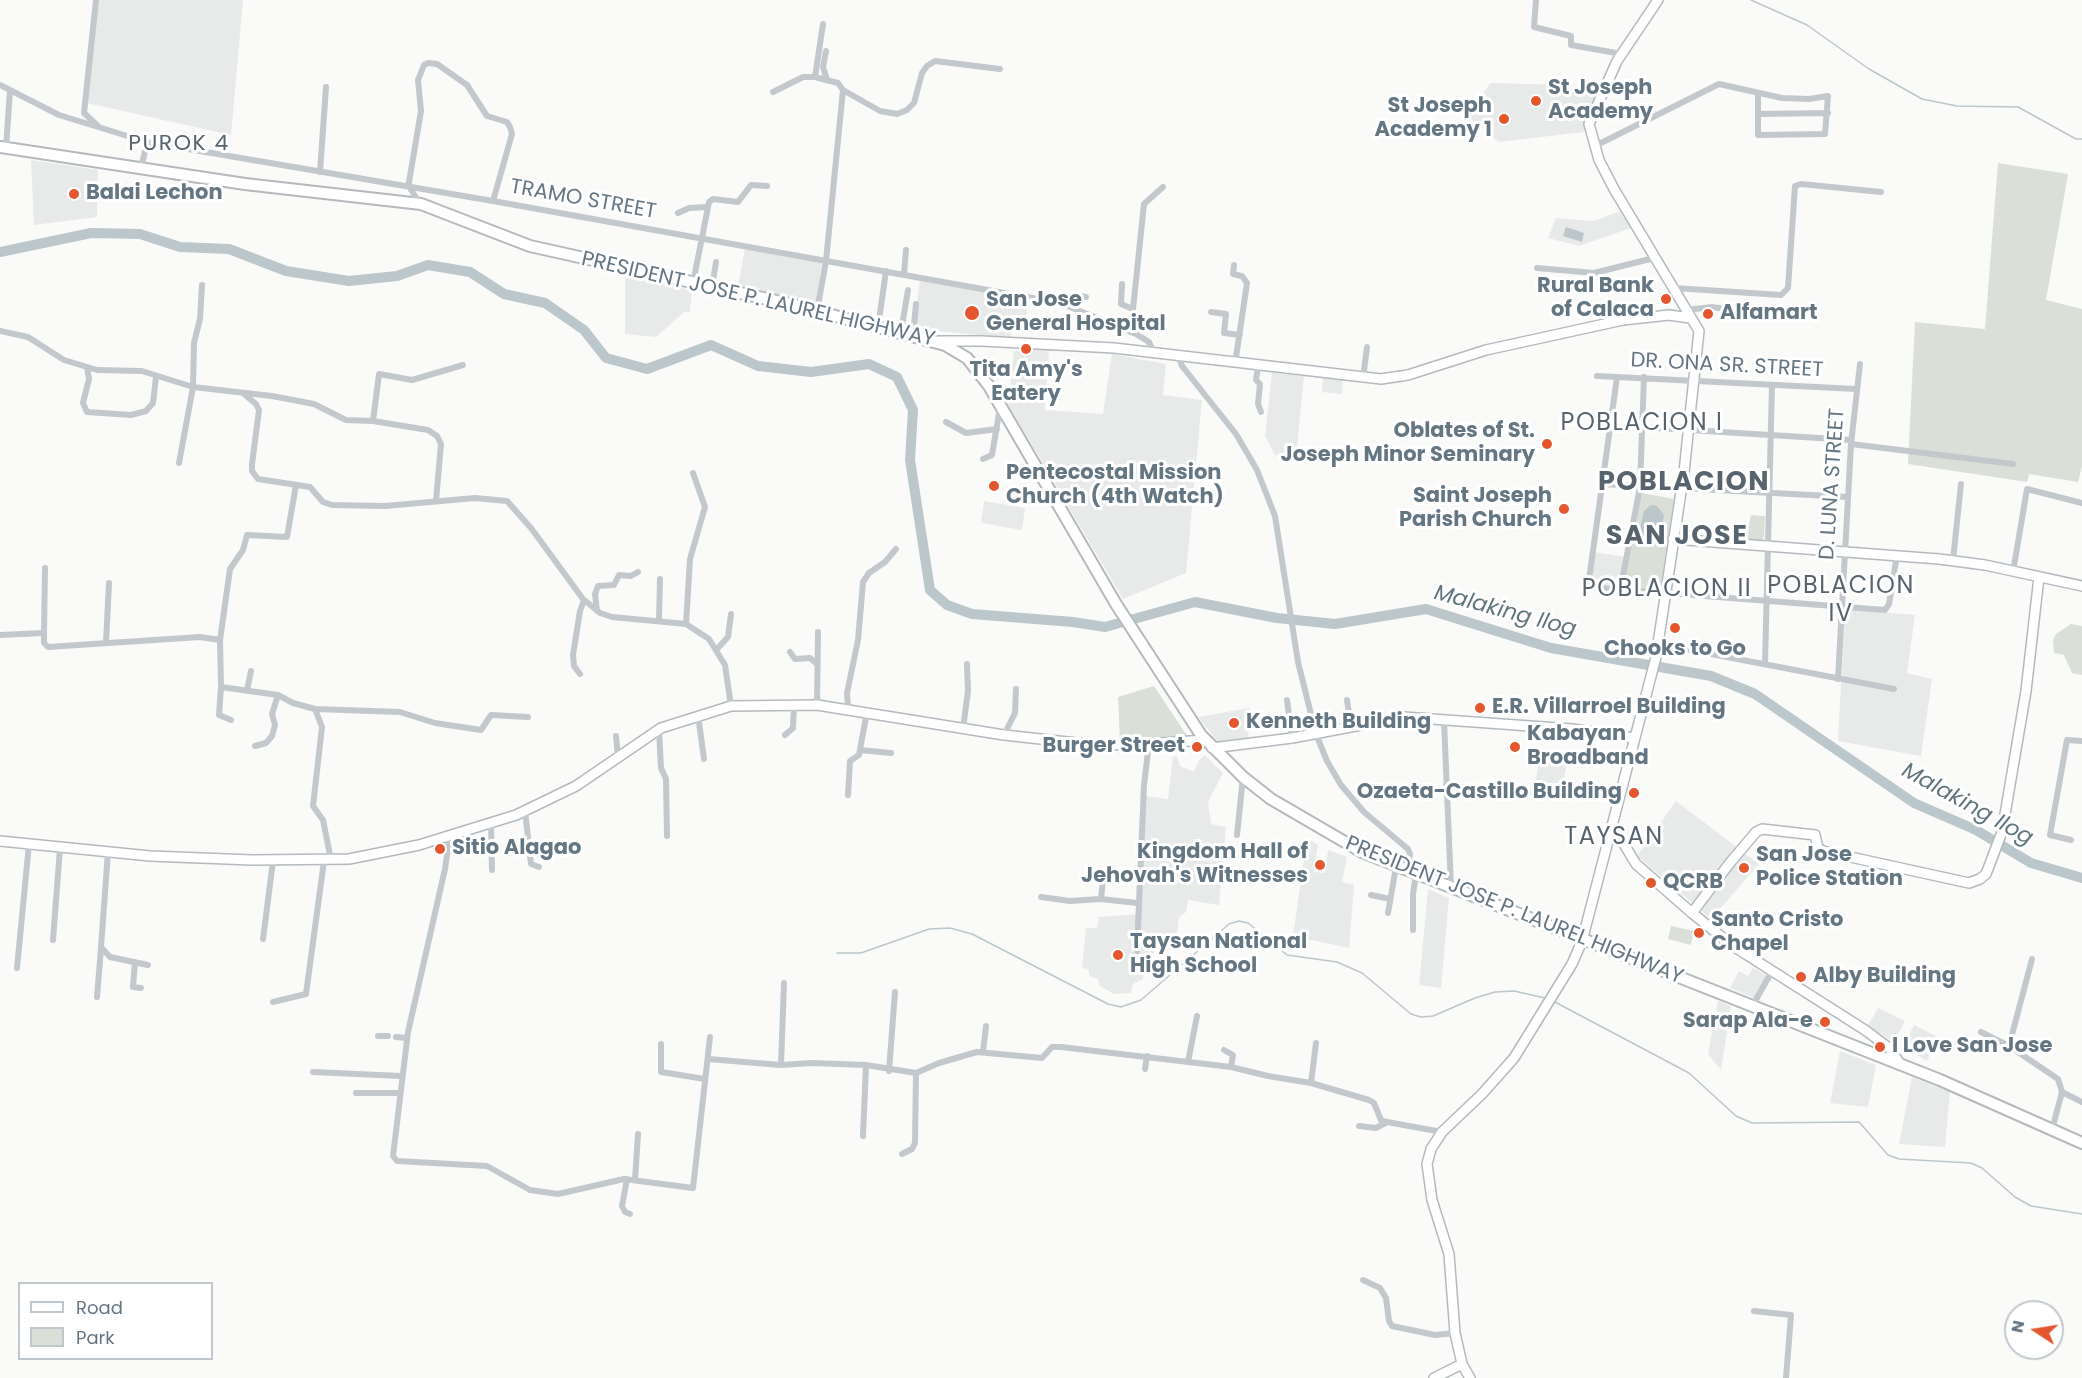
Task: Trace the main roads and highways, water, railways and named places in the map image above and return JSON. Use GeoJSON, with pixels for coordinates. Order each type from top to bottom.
{"type":"FeatureCollection","features":[{"type":"Feature","properties":{"kind":"highway","name":"PRESIDENT JOSE P. LAUREL HIGHWAY"},"geometry":{"type":"LineString","coordinates":[[3,147],[245,184],[421,204],[519,243],[817,311],[936,341],[967,358],[982,375],[1116,604],[1171,693],[1209,744],[1243,777],[1312,825],[1348,846],[1396,867],[1582,941],[1753,1005],[1901,1065],[2082,1143]]}},
{"type":"Feature","properties":{"kind":"main road"},"geometry":{"type":"LineString","coordinates":[[1470,1378],[1462,1364],[1455,1333],[1449,1254],[1432,1200],[1427,1164],[1431,1149],[1442,1132],[1498,1076],[1546,1008],[1572,964],[1582,941],[1652,675],[1667,594],[1689,430],[1699,331],[1614,189],[1595,146],[1589,124],[1623,54],[1658,0]]}},
{"type":"Feature","properties":{"kind":"main road"},"geometry":{"type":"LineString","coordinates":[[936,341],[1063,344],[1258,367],[1390,379],[1486,350],[1623,320],[1688,314]]}},
{"type":"Feature","properties":{"kind":"main road"},"geometry":{"type":"LineString","coordinates":[[1673,539],[1953,560],[2082,586]]}},
{"type":"Feature","properties":{"kind":"main road"},"geometry":{"type":"LineString","coordinates":[[1692,913],[1729,864],[1756,832],[1762,829],[1815,836],[1818,848],[1823,851],[1969,883],[1980,879],[1990,863],[2002,832],[2026,691],[2039,577]]}},
{"type":"Feature","properties":{"kind":"main road"},"geometry":{"type":"LineString","coordinates":[[0,841],[108,852],[273,861],[328,861],[419,845],[525,811],[576,786],[659,730],[698,715],[731,706],[817,705],[848,708],[963,729],[1086,744],[1209,744],[1292,738],[1404,717],[1572,729],[1634,738]]}},
{"type":"Feature","properties":{"kind":"main road"},"geometry":{"type":"LineString","coordinates":[[1613,826],[1635,864],[1692,913],[1733,946],[1865,1029],[1888,1048],[1901,1065]]}},
{"type":"Feature","properties":{"kind":"main road"},"geometry":{"type":"LineString","coordinates":[[1434,1378],[1462,1364]]}},
{"type":"Feature","properties":{"kind":"waterway"},"geometry":{"type":"LineString","coordinates":[[1751,0],[1807,25],[1869,69],[1922,99],[1957,106],[2018,107],[2076,139],[2082,139]]}},
{"type":"Feature","properties":{"kind":"waterway","name":"Malaking Ilog"},"geometry":{"type":"LineString","coordinates":[[0,252],[91,233],[140,234],[180,247],[229,249],[286,271],[349,281],[397,276],[428,265],[470,272],[504,294],[545,303],[584,330],[606,358],[647,369],[711,345],[758,366],[811,372],[869,364],[897,377],[913,410],[910,460],[930,590],[947,605],[972,614],[1073,622],[1105,627],[1195,602],[1277,618],[1335,624],[1426,609],[1551,648],[1711,676],[1755,694],[1914,803],[1976,830],[2031,863],[2082,878]]}},
{"type":"Feature","properties":{"kind":"waterway"},"geometry":{"type":"LineString","coordinates":[[837,953],[861,953],[929,929],[950,928],[972,934],[1108,1004],[1121,1007],[1141,1000],[1229,924],[1239,921],[1248,923],[1287,955],[1337,962],[1362,973],[1411,1014],[1421,1017],[1433,1016],[1495,992],[1514,991],[1545,998]]}},
{"type":"Feature","properties":{"kind":"waterway"},"geometry":{"type":"LineString","coordinates":[[1553,1001],[1689,1073],[1736,1116],[1752,1123],[1859,1122],[1888,1155],[1899,1159],[1971,1163],[1982,1168],[2015,1197],[2031,1206],[2082,1214]]}},
{"type":"Feature","properties":{"kind":"place","name":"St Joseph Academy"},"geometry":{"type":"Point","coordinates":[1536,101]}},
{"type":"Feature","properties":{"kind":"place","name":"St Joseph Academy 1"},"geometry":{"type":"Point","coordinates":[1504,119]}},
{"type":"Feature","properties":{"kind":"place","name":"Balai Lechon"},"geometry":{"type":"Point","coordinates":[74,194]}},
{"type":"Feature","properties":{"kind":"place","name":"Rural Bank of Calaca"},"geometry":{"type":"Point","coordinates":[1666,299]}},
{"type":"Feature","properties":{"kind":"place","name":"San Jose General Hospital"},"geometry":{"type":"Point","coordinates":[972,313]}},
{"type":"Feature","properties":{"kind":"place","name":"Alfamart"},"geometry":{"type":"Point","coordinates":[1708,314]}},
{"type":"Feature","properties":{"kind":"place","name":"Tita Amy's Eatery"},"geometry":{"type":"Point","coordinates":[1026,349]}},
{"type":"Feature","properties":{"kind":"place","name":"Oblates of St. Joseph Minor Seminary"},"geometry":{"type":"Point","coordinates":[1547,444]}},
{"type":"Feature","properties":{"kind":"place","name":"Pentecostal Mission Church (4th Watch)"},"geometry":{"type":"Point","coordinates":[994,486]}},
{"type":"Feature","properties":{"kind":"place","name":"Saint Joseph Parish Church"},"geometry":{"type":"Point","coordinates":[1564,509]}},
{"type":"Feature","properties":{"kind":"place","name":"Chooks to Go"},"geometry":{"type":"Point","coordinates":[1675,628]}},
{"type":"Feature","properties":{"kind":"place","name":"E.R. Villarroel Building"},"geometry":{"type":"Point","coordinates":[1480,708]}},
{"type":"Feature","properties":{"kind":"place","name":"Kenneth Building"},"geometry":{"type":"Point","coordinates":[1234,723]}},
{"type":"Feature","properties":{"kind":"place","name":"Burger Street"},"geometry":{"type":"Point","coordinates":[1197,747]}},
{"type":"Feature","properties":{"kind":"place","name":"Kabayan Broadband"},"geometry":{"type":"Point","coordinates":[1515,747]}},
{"type":"Feature","properties":{"kind":"place","name":"Ozaeta-Castillo Building"},"geometry":{"type":"Point","coordinates":[1634,793]}},
{"type":"Feature","properties":{"kind":"place","name":"Sitio Alagao"},"geometry":{"type":"Point","coordinates":[440,849]}},
{"type":"Feature","properties":{"kind":"place","name":"Kingdom Hall of Jehovah's Witnesses"},"geometry":{"type":"Point","coordinates":[1320,865]}},
{"type":"Feature","properties":{"kind":"place","name":"San Jose Police Station"},"geometry":{"type":"Point","coordinates":[1744,868]}},
{"type":"Feature","properties":{"kind":"place","name":"QCRB"},"geometry":{"type":"Point","coordinates":[1651,883]}},
{"type":"Feature","properties":{"kind":"place","name":"Santo Cristo Chapel"},"geometry":{"type":"Point","coordinates":[1699,933]}},
{"type":"Feature","properties":{"kind":"place","name":"Taysan National High School"},"geometry":{"type":"Point","coordinates":[1118,955]}},
{"type":"Feature","properties":{"kind":"place","name":"Alby Building"},"geometry":{"type":"Point","coordinates":[1801,977]}},
{"type":"Feature","properties":{"kind":"place","name":"Sarap Ala-e"},"geometry":{"type":"Point","coordinates":[1825,1022]}},
{"type":"Feature","properties":{"kind":"place","name":"I Love San Jose"},"geometry":{"type":"Point","coordinates":[1880,1047]}},
{"type":"Feature","properties":{"kind":"district","name":"PUROK 4"},"geometry":{"type":"Point","coordinates":[179,144]}},
{"type":"Feature","properties":{"kind":"district","name":"POBLACION I"},"geometry":{"type":"Point","coordinates":[1642,424]}},
{"type":"Feature","properties":{"kind":"district","name":"POBLACION"},"geometry":{"type":"Point","coordinates":[1684,483]}},
{"type":"Feature","properties":{"kind":"district","name":"SAN JOSE"},"geometry":{"type":"Point","coordinates":[1677,537]}},
{"type":"Feature","properties":{"kind":"district","name":"POBLACION II"},"geometry":{"type":"Point","coordinates":[1667,590]}},
{"type":"Feature","properties":{"kind":"district","name":"POBLACION IV"},"geometry":{"type":"Point","coordinates":[1841,601]}},
{"type":"Feature","properties":{"kind":"district","name":"TAYSAN"},"geometry":{"type":"Point","coordinates":[1614,838]}}]}
